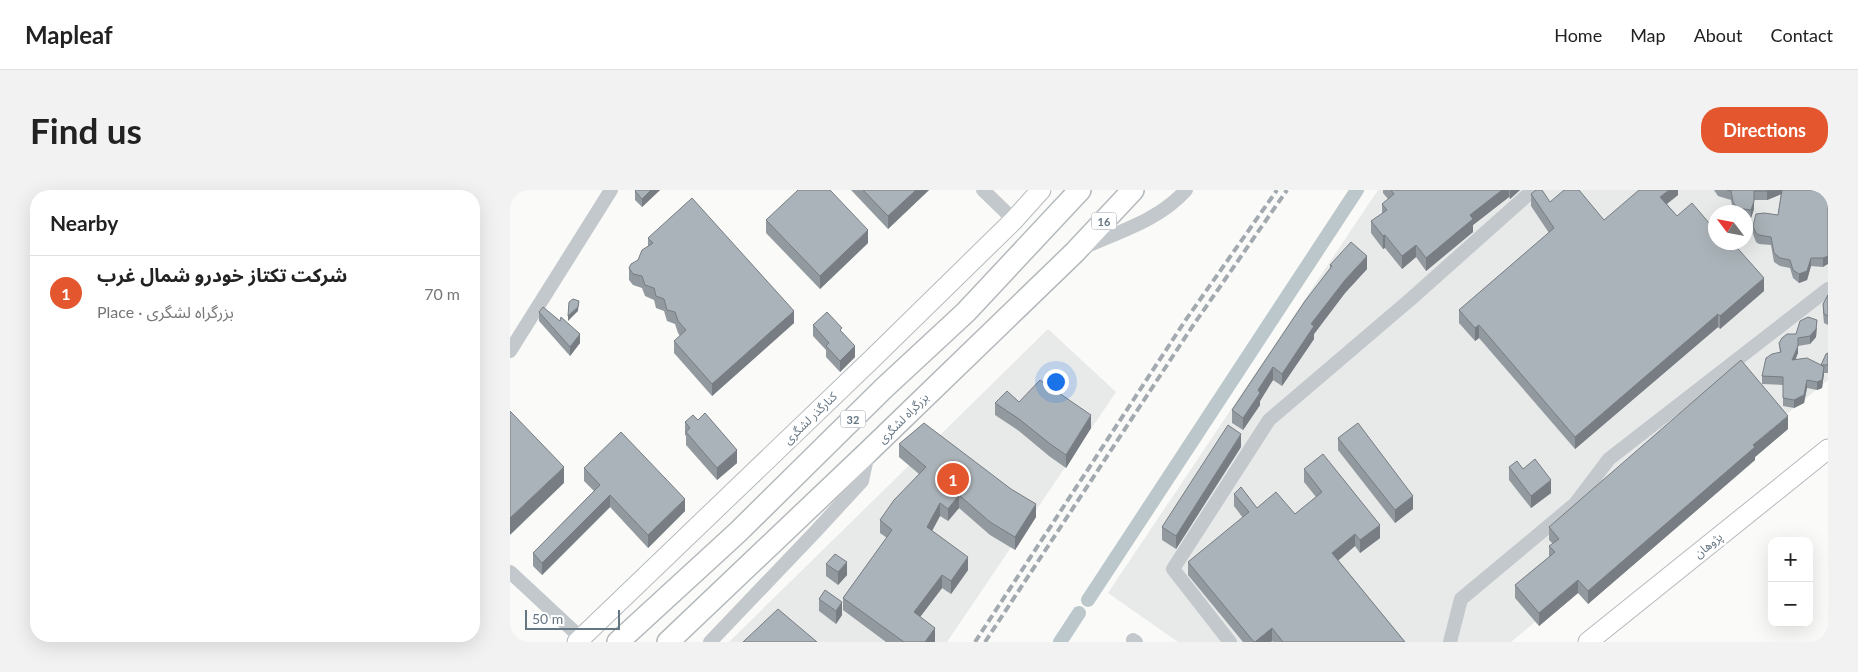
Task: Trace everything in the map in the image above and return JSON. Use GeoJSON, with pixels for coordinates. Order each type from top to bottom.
{"type":"FeatureCollection","features":[{"type":"Feature","properties":{"kind":"highway","name":"32"},"geometry":{"type":"LineString","coordinates":[[618,642],[738,532],[884,388],[966,312],[1080,190]]}},
{"type":"Feature","properties":{"kind":"highway","name":"بزرگراه لشگری"},"geometry":{"type":"LineString","coordinates":[[668,642],[1075,252],[1133,190]]}},
{"type":"Feature","properties":{"kind":"main road","name":"کنارگذر لشگری"},"geometry":{"type":"LineString","coordinates":[[579,640],[879,352],[1014,220],[1041,190]]}},
{"type":"Feature","properties":{"kind":"main road","name":"پژوهان"},"geometry":{"type":"LineString","coordinates":[[1588,642],[1828,448]]}},
{"type":"Feature","properties":{"kind":"street"},"geometry":{"type":"LineString","coordinates":[[510,351],[611,190]]}},
{"type":"Feature","properties":{"kind":"street"},"geometry":{"type":"LineString","coordinates":[[983,190],[1014,220]]}},
{"type":"Feature","properties":{"kind":"street"},"geometry":{"type":"LineString","coordinates":[[1075,252],[1159,214],[1178,200],[1186,190]]}},
{"type":"Feature","properties":{"kind":"street"},"geometry":{"type":"LineString","coordinates":[[1230,642],[1173,569],[1269,420],[1412,298],[1533,190]]}},
{"type":"Feature","properties":{"kind":"street"},"geometry":{"type":"LineString","coordinates":[[1450,642],[1461,599],[1575,504],[1609,458],[1828,289]]}},
{"type":"Feature","properties":{"kind":"street"},"geometry":{"type":"LineString","coordinates":[[710,642],[862,481],[868,452]]}},
{"type":"Feature","properties":{"kind":"street"},"geometry":{"type":"LineString","coordinates":[[510,572],[579,640]]}},
{"type":"Feature","properties":{"kind":"shaded area"},"geometry":{"type":"Polygon","coordinates":[[[1378,190],[1828,190],[1828,380],[1511,642],[1178,642],[1108,593],[1378,190]]]}},
{"type":"Feature","properties":{"kind":"shaded area"},"geometry":{"type":"Polygon","coordinates":[[[1048,329],[1116,392],[947,642],[729,642],[1048,329]]]}},
{"type":"Feature","properties":{"kind":"building"},"geometry":{"type":"Polygon","coordinates":[[[636,190],[651,190],[642,199],[636,190]]]}},
{"type":"Feature","properties":{"kind":"building"},"geometry":{"type":"Polygon","coordinates":[[[798,190],[830,190],[868,230],[820,276],[766,220],[798,190]]]}},
{"type":"Feature","properties":{"kind":"building"},"geometry":{"type":"Polygon","coordinates":[[[863,190],[916,190],[888,216],[863,190]]]}},
{"type":"Feature","properties":{"kind":"building"},"geometry":{"type":"Polygon","coordinates":[[[1391,190],[1502,190],[1470,215],[1473,219],[1426,258],[1416,245],[1402,256],[1371,221],[1387,210],[1382,204],[1394,194],[1391,190]]]}},
{"type":"Feature","properties":{"kind":"building"},"geometry":{"type":"Polygon","coordinates":[[[1536,190],[1542,190],[1550,202],[1564,190],[1579,190],[1604,220],[1639,190],[1669,190],[1660,197],[1677,216],[1692,203],[1708,222],[1708,250],[1739,250],[1764,278],[1720,316],[1718,314],[1575,437],[1479,325],[1475,328],[1459,310],[1554,228],[1531,194],[1536,190]]]}},
{"type":"Feature","properties":{"kind":"building"},"geometry":{"type":"Polygon","coordinates":[[[1727,190],[1770,190],[1754,191],[1753,205],[1735,205],[1731,191],[1727,190]]]}},
{"type":"Feature","properties":{"kind":"building"},"geometry":{"type":"Polygon","coordinates":[[[1782,190],[1828,190],[1828,256],[1811,258],[1807,271],[1799,274],[1793,270],[1790,260],[1780,258],[1774,253],[1771,237],[1759,235],[1753,226],[1756,214],[1778,215],[1782,190]]]}},
{"type":"Feature","properties":{"kind":"building"},"geometry":{"type":"Polygon","coordinates":[[[692,198],[794,311],[712,384],[674,341],[686,330],[678,321],[675,312],[667,310],[664,299],[656,296],[654,288],[645,285],[642,276],[633,274],[629,268],[631,264],[638,260],[642,250],[653,243],[648,238],[692,198]]]}},
{"type":"Feature","properties":{"kind":"building"},"geometry":{"type":"Polygon","coordinates":[[[1351,242],[1367,256],[1345,280],[1311,324],[1314,326],[1282,374],[1273,367],[1258,390],[1260,393],[1243,418],[1232,410],[1305,301],[1332,266],[1330,265],[1351,242]]]}},
{"type":"Feature","properties":{"kind":"building"},"geometry":{"type":"Polygon","coordinates":[[[1828,295],[1828,316],[1824,314],[1823,304],[1828,295]]]}},
{"type":"Feature","properties":{"kind":"building"},"geometry":{"type":"Polygon","coordinates":[[[573,299],[579,301],[578,307],[568,316],[569,302],[573,299]]]}},
{"type":"Feature","properties":{"kind":"building"},"geometry":{"type":"Polygon","coordinates":[[[543,307],[560,321],[561,317],[580,334],[570,347],[539,312],[543,307]]]}},
{"type":"Feature","properties":{"kind":"building"},"geometry":{"type":"Polygon","coordinates":[[[827,312],[855,346],[840,361],[826,346],[829,343],[813,325],[827,312]]]}},
{"type":"Feature","properties":{"kind":"building"},"geometry":{"type":"Polygon","coordinates":[[[1808,317],[1817,320],[1816,329],[1810,336],[1798,338],[1798,346],[1792,360],[1807,358],[1824,367],[1822,380],[1817,382],[1807,380],[1804,395],[1794,400],[1783,398],[1783,377],[1762,376],[1766,358],[1781,352],[1779,343],[1782,338],[1787,334],[1796,334],[1800,321],[1808,317]]]}},
{"type":"Feature","properties":{"kind":"building"},"geometry":{"type":"Polygon","coordinates":[[[1828,353],[1828,365],[1821,365],[1826,354],[1828,353]]]}},
{"type":"Feature","properties":{"kind":"building"},"geometry":{"type":"Polygon","coordinates":[[[1741,360],[1788,416],[1753,445],[1755,447],[1588,591],[1578,580],[1539,613],[1515,585],[1555,552],[1549,546],[1559,539],[1549,527],[1741,360]]]}},
{"type":"Feature","properties":{"kind":"building"},"geometry":{"type":"Polygon","coordinates":[[[1040,380],[1091,415],[1066,455],[995,403],[1007,391],[1019,402],[1040,380]]]}},
{"type":"Feature","properties":{"kind":"building"},"geometry":{"type":"Polygon","coordinates":[[[510,411],[564,467],[510,518],[510,411]]]}},
{"type":"Feature","properties":{"kind":"building"},"geometry":{"type":"Polygon","coordinates":[[[705,413],[737,450],[717,468],[686,432],[690,428],[685,422],[693,415],[698,420],[705,413]]]}},
{"type":"Feature","properties":{"kind":"building"},"geometry":{"type":"Polygon","coordinates":[[[924,423],[1011,489],[1036,504],[1015,537],[990,522],[959,495],[948,509],[940,503],[927,527],[968,557],[951,581],[942,575],[914,612],[935,628],[925,642],[904,642],[843,598],[892,530],[880,520],[894,500],[926,467],[899,444],[924,423]]]}},
{"type":"Feature","properties":{"kind":"building"},"geometry":{"type":"Polygon","coordinates":[[[1358,423],[1413,496],[1395,510],[1338,438],[1358,423]]]}},
{"type":"Feature","properties":{"kind":"building"},"geometry":{"type":"Polygon","coordinates":[[[1228,425],[1241,434],[1176,536],[1162,527],[1228,425]]]}},
{"type":"Feature","properties":{"kind":"building"},"geometry":{"type":"Polygon","coordinates":[[[621,432],[685,499],[648,535],[610,495],[542,563],[533,553],[600,485],[584,468],[621,432]]]}},
{"type":"Feature","properties":{"kind":"building"},"geometry":{"type":"Polygon","coordinates":[[[1323,454],[1380,525],[1360,540],[1355,534],[1332,553],[1405,642],[1283,642],[1272,628],[1254,642],[1188,562],[1249,512],[1234,494],[1241,487],[1257,508],[1276,492],[1295,514],[1322,492],[1304,469],[1323,454]]]}},
{"type":"Feature","properties":{"kind":"building"},"geometry":{"type":"Polygon","coordinates":[[[1535,459],[1551,480],[1531,496],[1509,467],[1517,461],[1523,469],[1535,459]]]}},
{"type":"Feature","properties":{"kind":"building"},"geometry":{"type":"Polygon","coordinates":[[[835,554],[847,562],[838,572],[826,564],[835,554]]]}},
{"type":"Feature","properties":{"kind":"building"},"geometry":{"type":"Polygon","coordinates":[[[825,590],[842,602],[836,611],[819,599],[825,590]]]}},
{"type":"Feature","properties":{"kind":"building"},"geometry":{"type":"Polygon","coordinates":[[[778,609],[817,642],[743,642],[778,609]]]}},
{"type":"Feature","properties":{"kind":"waterway"},"geometry":{"type":"LineString","coordinates":[[1088,600],[1357,190]]}},
{"type":"Feature","properties":{"kind":"waterway"},"geometry":{"type":"LineString","coordinates":[[1060,642],[1079,613]]}},
{"type":"Feature","properties":{"kind":"railway"},"geometry":{"type":"LineString","coordinates":[[975,642],[1185,321],[1277,190]]}},
{"type":"Feature","properties":{"kind":"railway"},"geometry":{"type":"LineString","coordinates":[[985,642],[1192,327],[1287,190]]}},
{"type":"Feature","properties":{"kind":"place","name":"شرکت تکتاز خودرو شمال غرب"},"geometry":{"type":"Point","coordinates":[953,479]}}]}
